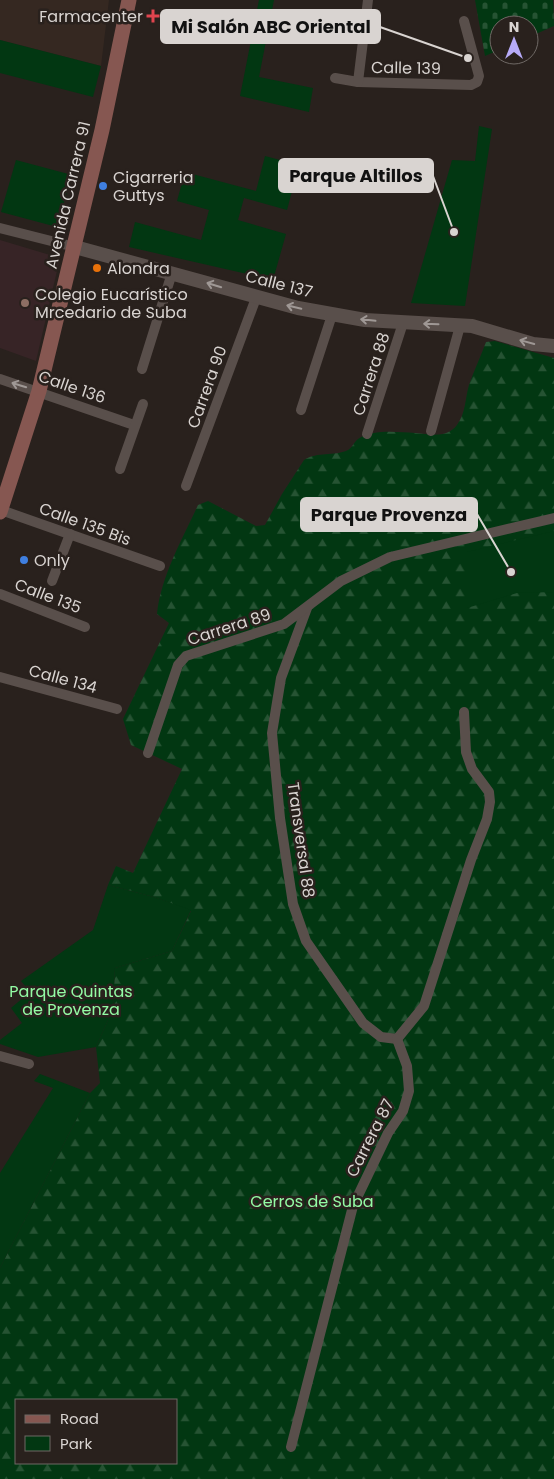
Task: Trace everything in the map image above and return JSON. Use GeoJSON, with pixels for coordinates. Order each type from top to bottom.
{"type":"FeatureCollection","features":[{"type":"Feature","properties":{"kind":"main road","name":"Avenida Carrera 91"},"geometry":{"type":"LineString","coordinates":[[0,511],[6,476],[39,391],[75,247],[114,77],[129,0]]}},
{"type":"Feature","properties":{"kind":"street"},"geometry":{"type":"LineString","coordinates":[[358,82],[368,0]]}},
{"type":"Feature","properties":{"kind":"street","name":"Calle 139"},"geometry":{"type":"LineString","coordinates":[[335,78],[358,82],[471,85],[477,82],[479,76],[464,21]]}},
{"type":"Feature","properties":{"kind":"street","name":"Calle 137"},"geometry":{"type":"LineString","coordinates":[[0,228],[172,273],[256,298],[332,315],[482,329],[533,344],[554,346]]}},
{"type":"Feature","properties":{"kind":"street"},"geometry":{"type":"LineString","coordinates":[[142,369],[172,273]]}},
{"type":"Feature","properties":{"kind":"street","name":"Carrera 90"},"geometry":{"type":"LineString","coordinates":[[186,486],[256,298]]}},
{"type":"Feature","properties":{"kind":"street"},"geometry":{"type":"LineString","coordinates":[[301,410],[332,315]]}},
{"type":"Feature","properties":{"kind":"street","name":"Carrera 88"},"geometry":{"type":"LineString","coordinates":[[367,434],[403,323]]}},
{"type":"Feature","properties":{"kind":"street"},"geometry":{"type":"LineString","coordinates":[[430,431],[460,326]]}},
{"type":"Feature","properties":{"kind":"street","name":"Calle 136"},"geometry":{"type":"LineString","coordinates":[[0,379],[134,425]]}},
{"type":"Feature","properties":{"kind":"street"},"geometry":{"type":"LineString","coordinates":[[120,469],[143,404]]}},
{"type":"Feature","properties":{"kind":"street","name":"Calle 135 Bis"},"geometry":{"type":"LineString","coordinates":[[0,511],[160,566]]}},
{"type":"Feature","properties":{"kind":"street","name":"Carrera 89"},"geometry":{"type":"LineString","coordinates":[[148,753],[178,665],[186,656],[284,624],[341,581],[390,557],[554,518]]}},
{"type":"Feature","properties":{"kind":"street"},"geometry":{"type":"LineString","coordinates":[[52,581],[70,534]]}},
{"type":"Feature","properties":{"kind":"street","name":"Calle 135"},"geometry":{"type":"LineString","coordinates":[[0,594],[85,627]]}},
{"type":"Feature","properties":{"kind":"street","name":"Transversal 88"},"geometry":{"type":"LineString","coordinates":[[307,608],[281,678],[272,733],[280,818],[293,904],[306,941],[362,1023],[381,1037],[398,1040]]}},
{"type":"Feature","properties":{"kind":"street","name":"Calle 134"},"geometry":{"type":"LineString","coordinates":[[0,677],[117,710]]}},
{"type":"Feature","properties":{"kind":"street"},"geometry":{"type":"LineString","coordinates":[[398,1040],[424,1006],[471,860],[487,819],[490,802],[489,792],[472,769],[466,752],[464,712]]}},
{"type":"Feature","properties":{"kind":"street","name":"Carrera 87"},"geometry":{"type":"LineString","coordinates":[[290,1446],[353,1206],[388,1133],[402,1111],[409,1091],[407,1066],[398,1040]]}},
{"type":"Feature","properties":{"kind":"street"},"geometry":{"type":"LineString","coordinates":[[0,1056],[24,1063]]}},
{"type":"Feature","properties":{"kind":"shaded area"},"geometry":{"type":"Polygon","coordinates":[[[0,0],[109,0],[101,66],[0,40],[0,0]]]}},
{"type":"Feature","properties":{"kind":"shaded area","name":"Colegio Eucarístico Mrcedario de Suba"},"geometry":{"type":"Polygon","coordinates":[[[0,240],[60,258],[36,361],[0,348],[0,240]]]}},
{"type":"Feature","properties":{"kind":"green space"},"geometry":{"type":"Polygon","coordinates":[[[259,0],[274,0],[259,77],[313,88],[309,112],[240,96],[259,0]]]}},
{"type":"Feature","properties":{"kind":"green space"},"geometry":{"type":"Polygon","coordinates":[[[475,0],[553,0],[554,26],[539,33],[539,15],[489,15],[489,54],[485,56],[475,0]]]}},
{"type":"Feature","properties":{"kind":"green space"},"geometry":{"type":"Polygon","coordinates":[[[0,40],[101,66],[93,97],[0,73],[0,40]]]}},
{"type":"Feature","properties":{"kind":"green space"},"geometry":{"type":"Polygon","coordinates":[[[479,126],[492,129],[465,306],[411,303],[452,160],[475,161],[479,126]]]}},
{"type":"Feature","properties":{"kind":"green space"},"geometry":{"type":"Polygon","coordinates":[[[265,156],[299,165],[287,210],[244,198],[238,220],[286,234],[273,280],[129,247],[135,222],[201,240],[209,210],[177,201],[185,172],[256,191],[265,156]]]}},
{"type":"Feature","properties":{"kind":"green space"},"geometry":{"type":"Polygon","coordinates":[[[16,160],[72,175],[57,227],[1,212],[16,160]]]}},
{"type":"Feature","properties":{"kind":"green space","name":"Cerros de Suba"},"geometry":{"type":"Polygon","coordinates":[[[495,341],[554,358],[554,1479],[0,1479],[0,1268],[90,1093],[100,1083],[96,1047],[113,1009],[115,968],[172,951],[191,911],[154,897],[108,885],[116,866],[133,873],[182,769],[131,745],[123,719],[169,623],[157,614],[163,586],[173,558],[198,505],[208,501],[256,526],[265,525],[304,460],[309,457],[348,450],[358,439],[378,432],[438,435],[448,432],[457,425],[462,416],[469,385],[486,342],[495,341]]]}},
{"type":"Feature","properties":{"kind":"green space"},"geometry":{"type":"Polygon","coordinates":[[[554,531],[554,592],[517,593],[467,608],[467,552],[554,531]]]}},
{"type":"Feature","properties":{"kind":"green space","name":"Parque Quintas de Provenza"},"geometry":{"type":"Polygon","coordinates":[[[108,885],[154,897],[191,910],[172,951],[115,968],[113,1009],[96,1047],[38,1057],[0,1044],[0,1040],[22,1023],[11,1008],[30,992],[21,981],[93,930],[108,885]]]}},
{"type":"Feature","properties":{"kind":"green space"},"geometry":{"type":"Polygon","coordinates":[[[40,1074],[90,1093],[0,1268],[0,1173],[53,1088],[34,1081],[40,1074]]]}},
{"type":"Feature","properties":{"kind":"place","name":"Farmacenter"},"geometry":{"type":"Point","coordinates":[153,16]}},
{"type":"Feature","properties":{"kind":"place","name":"Mi Salón ABC Oriental"},"geometry":{"type":"Point","coordinates":[468,58]}},
{"type":"Feature","properties":{"kind":"place","name":"Cigarreria Guttys"},"geometry":{"type":"Point","coordinates":[103,186]}},
{"type":"Feature","properties":{"kind":"place","name":"Parque Altillos"},"geometry":{"type":"Point","coordinates":[454,232]}},
{"type":"Feature","properties":{"kind":"place","name":"Alondra"},"geometry":{"type":"Point","coordinates":[97,268]}},
{"type":"Feature","properties":{"kind":"place","name":"Colegio Eucarístico Mrcedario de Suba"},"geometry":{"type":"Point","coordinates":[25,303]}},
{"type":"Feature","properties":{"kind":"place","name":"Only"},"geometry":{"type":"Point","coordinates":[24,560]}},
{"type":"Feature","properties":{"kind":"place","name":"Parque Provenza"},"geometry":{"type":"Point","coordinates":[511,572]}}]}
